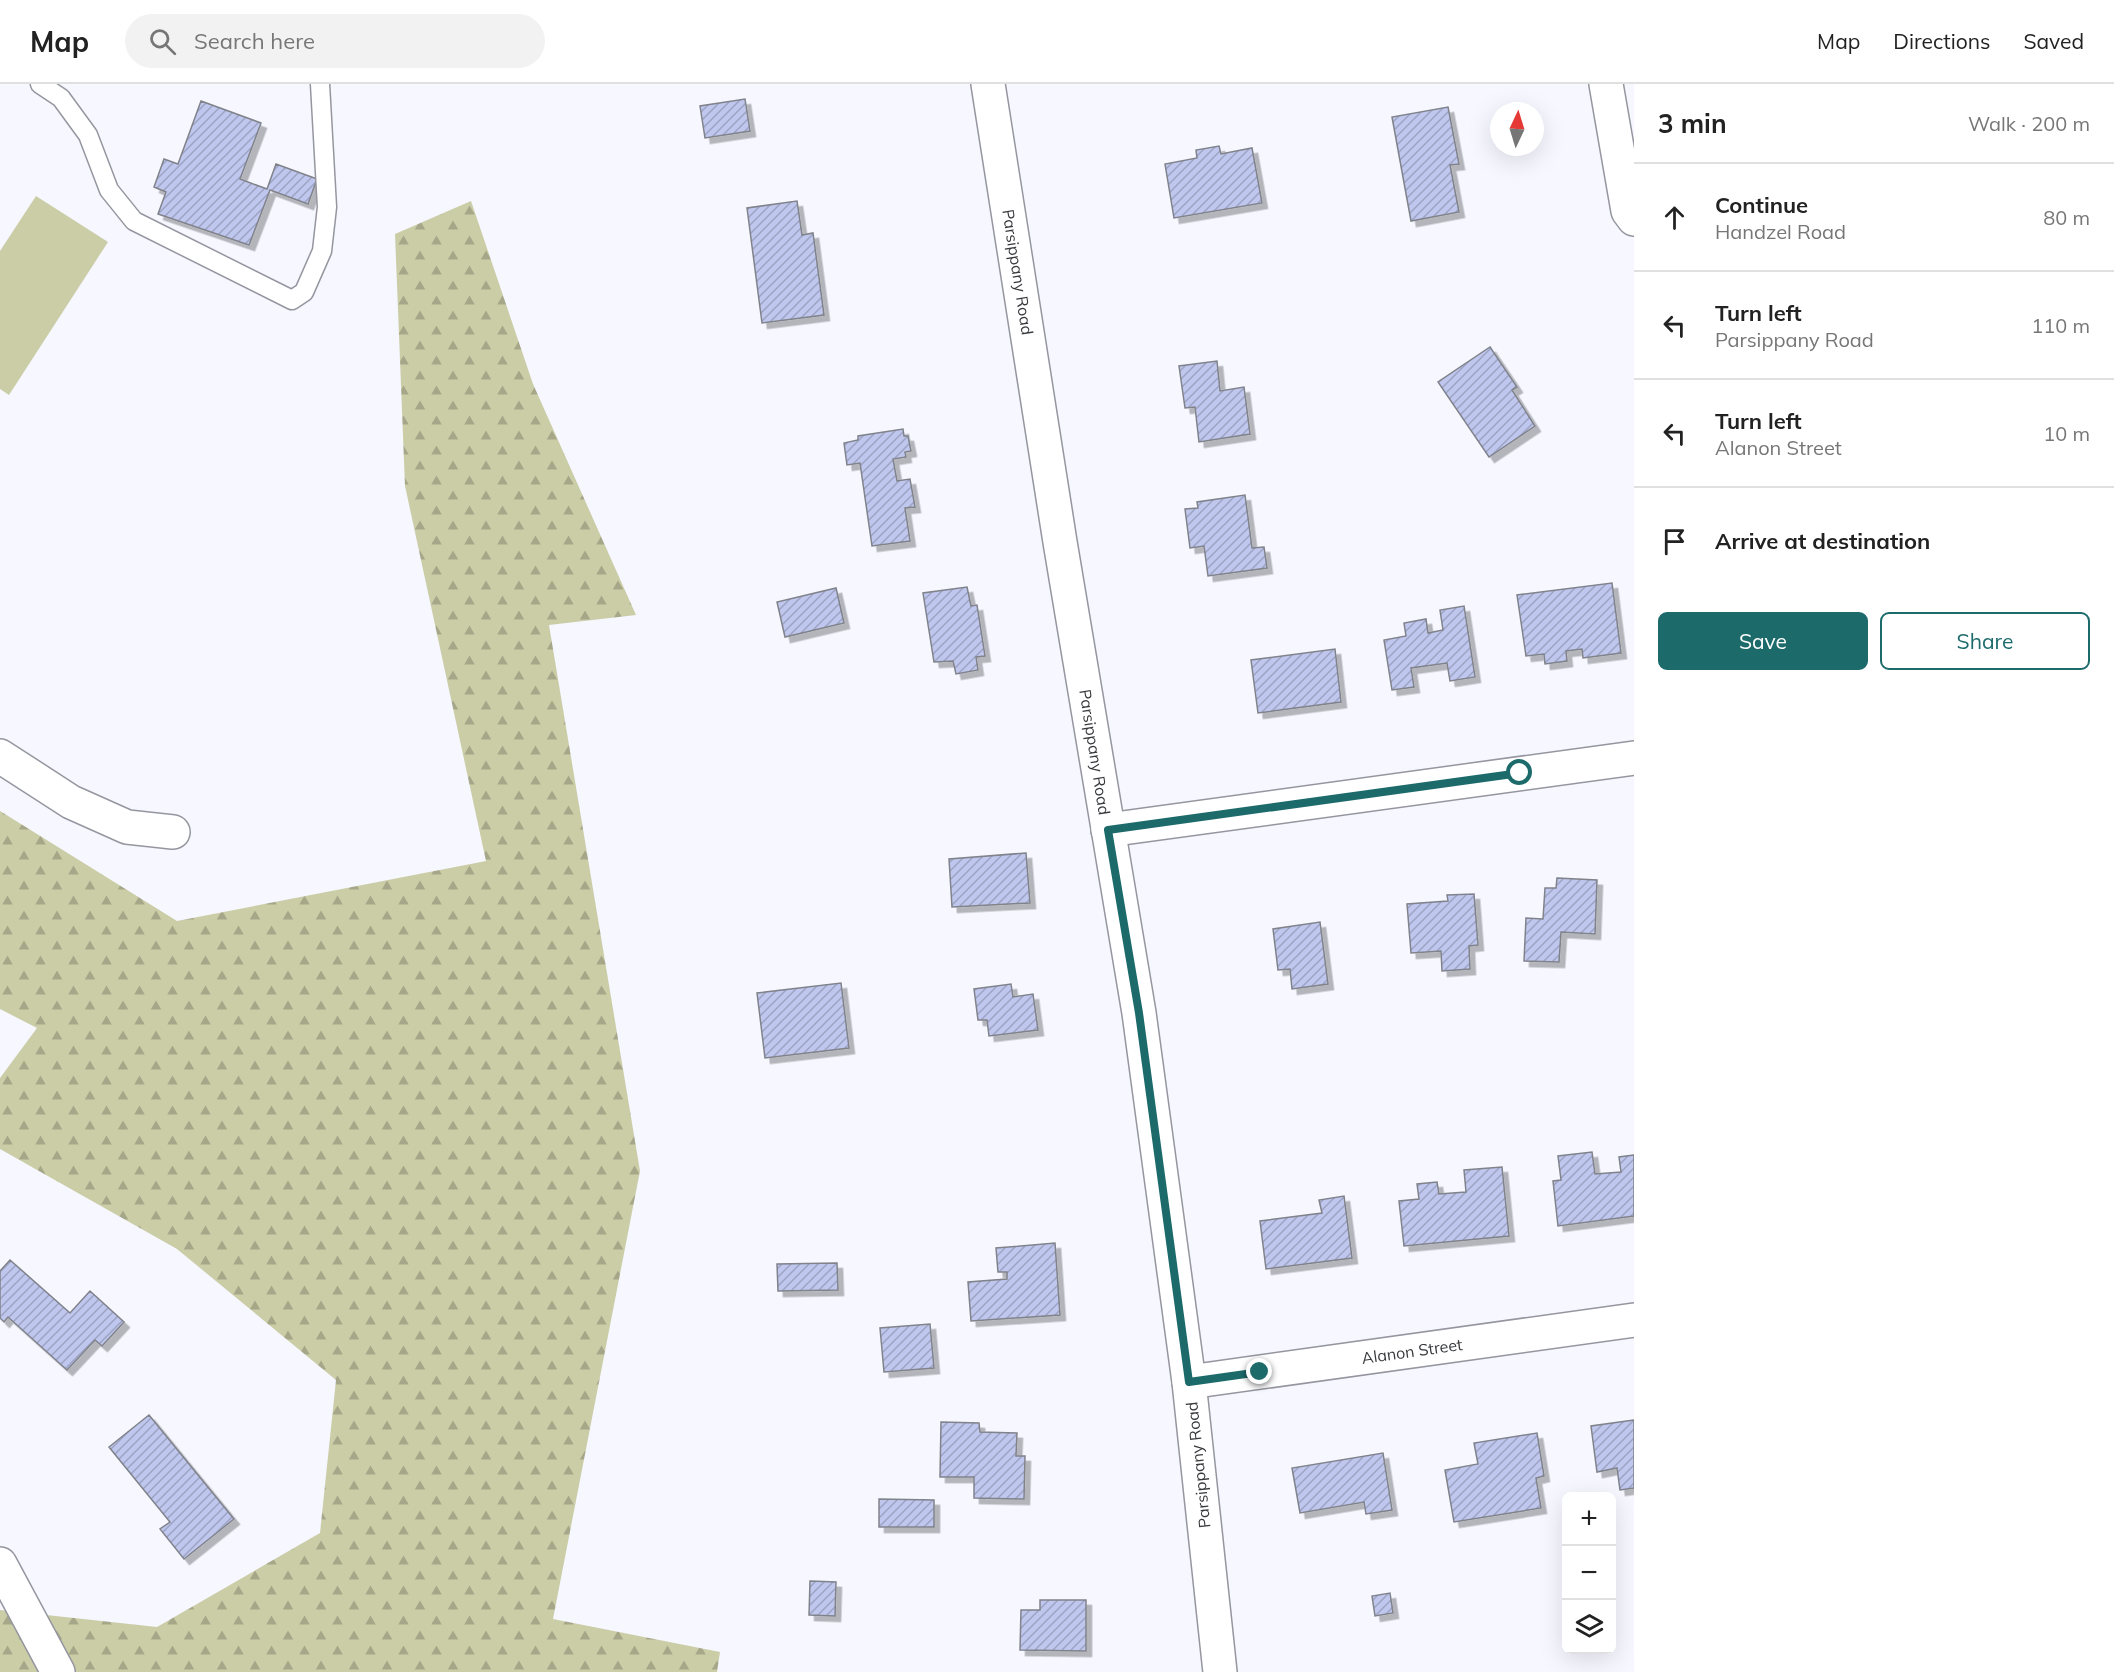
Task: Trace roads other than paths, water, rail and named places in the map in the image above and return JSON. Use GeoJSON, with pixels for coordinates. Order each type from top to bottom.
{"type":"FeatureCollection","features":[{"type":"Feature","properties":{"kind":"main road","name":"Parsippany Road"},"geometry":{"type":"LineString","coordinates":[[988,84],[1139,1013],[1189,1382],[1221,1672]]}},
{"type":"Feature","properties":{"kind":"main road"},"geometry":{"type":"LineString","coordinates":[[1606,84],[1628,211],[1634,219]]}},
{"type":"Feature","properties":{"kind":"main road"},"geometry":{"type":"LineString","coordinates":[[0,756],[71,802],[127,827],[173,832]]}},
{"type":"Feature","properties":{"kind":"main road"},"geometry":{"type":"LineString","coordinates":[[1108,830],[1634,758]]}},
{"type":"Feature","properties":{"kind":"main road","name":"Alanon Street"},"geometry":{"type":"LineString","coordinates":[[1189,1382],[1634,1320]]}},
{"type":"Feature","properties":{"kind":"main road"},"geometry":{"type":"LineString","coordinates":[[0,1564],[58,1672]]}},
{"type":"Feature","properties":{"kind":"lane"},"geometry":{"type":"LineString","coordinates":[[40,84],[62,98],[88,135],[109,190],[134,221],[292,300],[303,292],[322,251],[327,207],[320,84]]}}]}
